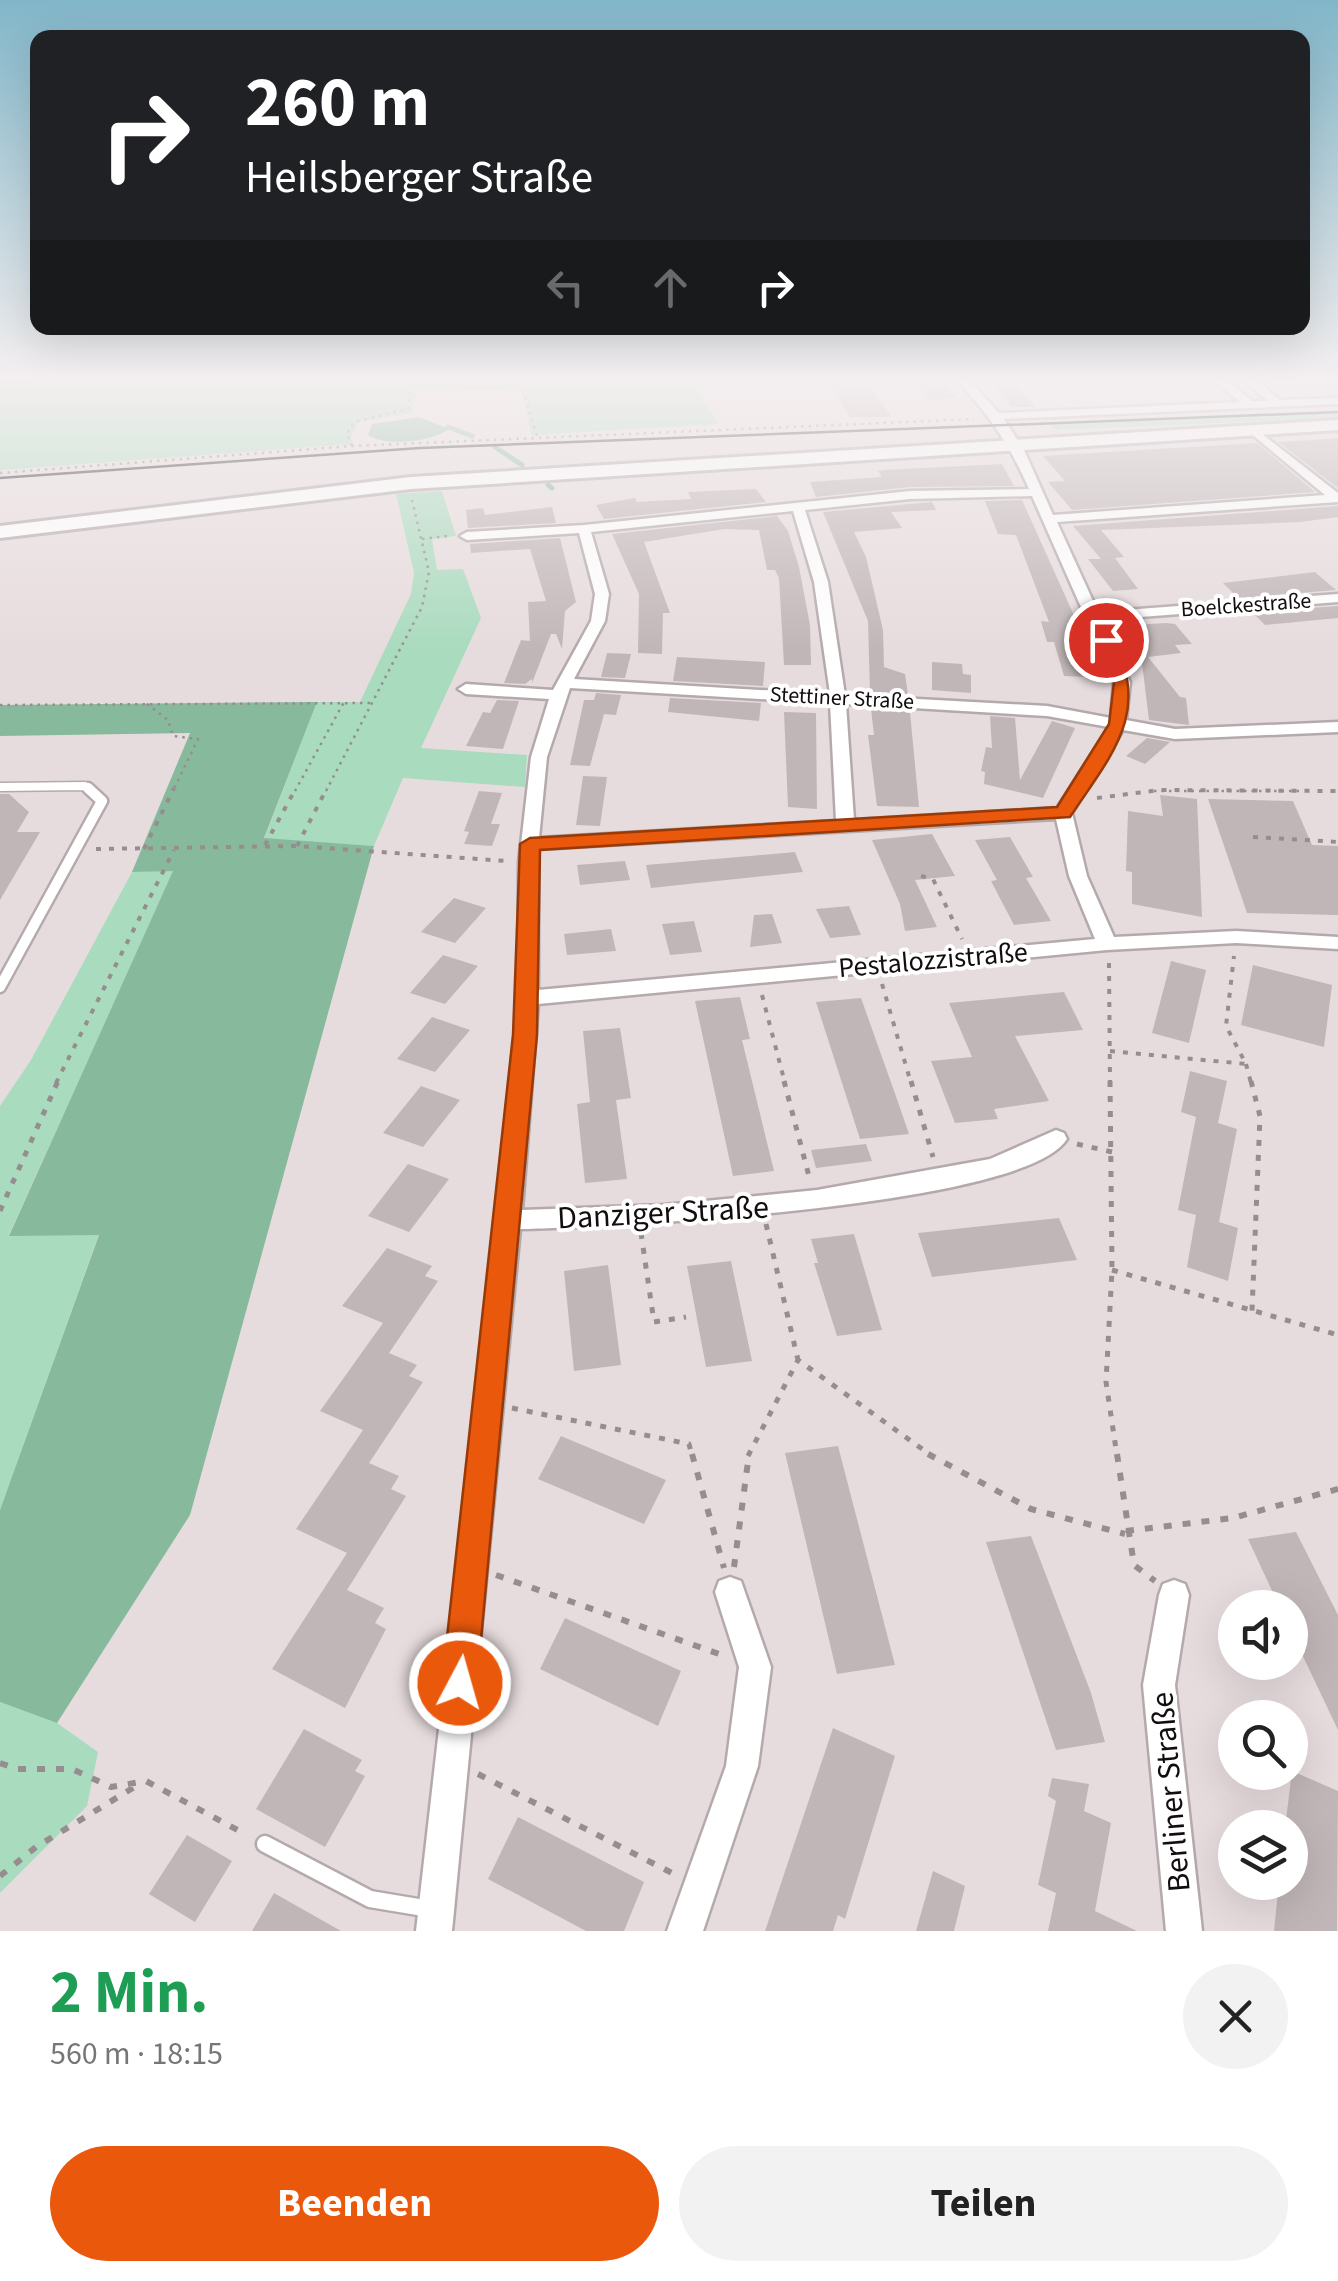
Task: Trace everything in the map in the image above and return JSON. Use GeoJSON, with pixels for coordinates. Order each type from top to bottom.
{"type":"FeatureCollection","features":[{"type":"Feature","properties":{"kind":"main road"},"geometry":{"type":"LineString","coordinates":[[0,532],[412,483],[601,470]]}},
{"type":"Feature","properties":{"kind":"street"},"geometry":{"type":"LineString","coordinates":[[529,853],[845,825],[1063,813],[1078,796],[1118,724],[1122,682],[1028,470]]}},
{"type":"Feature","properties":{"kind":"street"},"geometry":{"type":"LineString","coordinates":[[1303,470],[1337,498]]}},
{"type":"Feature","properties":{"kind":"street"},"geometry":{"type":"LineString","coordinates":[[467,536],[910,495],[1038,492]]}},
{"type":"Feature","properties":{"kind":"street"},"geometry":{"type":"LineString","coordinates":[[1049,519],[1337,498]]}},
{"type":"Feature","properties":{"kind":"street"},"geometry":{"type":"LineString","coordinates":[[797,505],[825,588],[838,697],[845,825]]}},
{"type":"Feature","properties":{"kind":"street"},"geometry":{"type":"LineString","coordinates":[[435,1920],[509,1220],[528,998],[529,853],[539,757],[562,689],[598,621],[602,594],[584,528]]}},
{"type":"Feature","properties":{"kind":"street","name":"Boelckestraße"},"geometry":{"type":"LineString","coordinates":[[1094,616],[1338,598]]}},
{"type":"Feature","properties":{"kind":"street"},"geometry":{"type":"LineString","coordinates":[[466,688],[562,689]]}},
{"type":"Feature","properties":{"kind":"street","name":"Stettiner Straße"},"geometry":{"type":"LineString","coordinates":[[562,689],[838,697],[1047,711],[1175,734],[1338,727]]}},
{"type":"Feature","properties":{"kind":"street"},"geometry":{"type":"LineString","coordinates":[[1063,813],[1078,876],[1107,944]]}},
{"type":"Feature","properties":{"kind":"street","name":"Pestalozzistraße"},"geometry":{"type":"LineString","coordinates":[[528,998],[1107,944],[1236,937],[1338,943]]}},
{"type":"Feature","properties":{"kind":"street","name":"Danziger Straße"},"geometry":{"type":"LineString","coordinates":[[509,1220],[639,1218],[816,1203],[1020,1163],[1056,1139]]}},
{"type":"Feature","properties":{"kind":"street"},"geometry":{"type":"LineString","coordinates":[[685,1931],[742,1766],[755,1667],[730,1592]]}},
{"type":"Feature","properties":{"kind":"street","name":"Berliner Straße"},"geometry":{"type":"LineString","coordinates":[[1174,1595],[1159,1685],[1184,1931]]}},
{"type":"Feature","properties":{"kind":"lane"},"geometry":{"type":"LineString","coordinates":[[0,787],[85,786],[102,801],[0,987]]}},
{"type":"Feature","properties":{"kind":"lane"},"geometry":{"type":"LineString","coordinates":[[265,1844],[370,1899],[435,1920]]}},
{"type":"Feature","properties":{"kind":"path"},"geometry":{"type":"LineString","coordinates":[[0,472],[26,470]]}},
{"type":"Feature","properties":{"kind":"path"},"geometry":{"type":"LineString","coordinates":[[297,846],[422,608],[428,572],[410,490]]}},
{"type":"Feature","properties":{"kind":"path"},"geometry":{"type":"LineString","coordinates":[[422,539],[467,536]]}},
{"type":"Feature","properties":{"kind":"path"},"geometry":{"type":"LineString","coordinates":[[266,845],[344,702]]}},
{"type":"Feature","properties":{"kind":"path"},"geometry":{"type":"LineString","coordinates":[[0,705],[374,702]]}},
{"type":"Feature","properties":{"kind":"path"},"geometry":{"type":"LineString","coordinates":[[144,849],[198,740],[173,736],[168,720],[146,704]]}},
{"type":"Feature","properties":{"kind":"path"},"geometry":{"type":"LineString","coordinates":[[1078,796],[1090,799],[1160,790],[1337,792]]}},
{"type":"Feature","properties":{"kind":"path"},"geometry":{"type":"LineString","coordinates":[[1253,837],[1338,842]]}},
{"type":"Feature","properties":{"kind":"path"},"geometry":{"type":"LineString","coordinates":[[76,848],[174,850],[266,845],[529,853]]}},
{"type":"Feature","properties":{"kind":"path"},"geometry":{"type":"LineString","coordinates":[[0,1212],[46,1104],[174,850]]}},
{"type":"Feature","properties":{"kind":"path"},"geometry":{"type":"LineString","coordinates":[[921,876],[933,879],[970,956]]}},
{"type":"Feature","properties":{"kind":"path"},"geometry":{"type":"LineString","coordinates":[[1236,937],[1226,1026],[1246,1064],[1260,1116],[1252,1311]]}},
{"type":"Feature","properties":{"kind":"path"},"geometry":{"type":"LineString","coordinates":[[1107,944],[1112,1270],[1106,1382],[1134,1566],[1174,1595]]}},
{"type":"Feature","properties":{"kind":"path"},"geometry":{"type":"LineString","coordinates":[[876,965],[939,1178]]}},
{"type":"Feature","properties":{"kind":"path"},"geometry":{"type":"LineString","coordinates":[[757,976],[816,1203]]}},
{"type":"Feature","properties":{"kind":"path"},"geometry":{"type":"LineString","coordinates":[[1110,1051],[1246,1064]]}},
{"type":"Feature","properties":{"kind":"path"},"geometry":{"type":"LineString","coordinates":[[1056,1139],[1112,1152]]}},
{"type":"Feature","properties":{"kind":"path"},"geometry":{"type":"LineString","coordinates":[[763,1208],[798,1360],[924,1452],[1016,1501],[1127,1533],[1184,1530],[1227,1522],[1338,1489]]}},
{"type":"Feature","properties":{"kind":"path"},"geometry":{"type":"LineString","coordinates":[[639,1218],[654,1322],[686,1317]]}},
{"type":"Feature","properties":{"kind":"path"},"geometry":{"type":"LineString","coordinates":[[1112,1270],[1338,1335]]}},
{"type":"Feature","properties":{"kind":"path"},"geometry":{"type":"LineString","coordinates":[[730,1592],[749,1452],[798,1360]]}},
{"type":"Feature","properties":{"kind":"path"},"geometry":{"type":"LineString","coordinates":[[490,1403],[690,1444],[730,1592]]}},
{"type":"Feature","properties":{"kind":"path"},"geometry":{"type":"LineString","coordinates":[[471,1566],[755,1667]]}},
{"type":"Feature","properties":{"kind":"path"},"geometry":{"type":"LineString","coordinates":[[452,1761],[701,1888]]}},
{"type":"Feature","properties":{"kind":"path"},"geometry":{"type":"LineString","coordinates":[[0,1762],[18,1769],[72,1768],[111,1787],[146,1781],[265,1844]]}},
{"type":"Feature","properties":{"kind":"path"},"geometry":{"type":"LineString","coordinates":[[0,1876],[36,1847],[146,1781]]}},
{"type":"Feature","properties":{"kind":"shaded area"},"geometry":{"type":"Polygon","coordinates":[[[442,491],[456,536],[432,539],[437,570],[463,569],[481,618],[421,748],[527,755],[525,787],[403,778],[374,846],[264,839],[317,702],[360,702],[411,594],[414,573],[396,494],[442,491]]]}},
{"type":"Feature","properties":{"kind":"shaded area"},"geometry":{"type":"Polygon","coordinates":[[[317,702],[264,838],[374,846],[190,1515],[57,1723],[0,1702],[0,1510],[99,1235],[9,1236],[173,871],[132,872],[190,733],[0,736],[0,705],[317,702]]]}},
{"type":"Feature","properties":{"kind":"shaded area"},"geometry":{"type":"Polygon","coordinates":[[[174,870],[9,1235],[99,1234],[0,1510],[0,1106],[31,1060],[132,872],[174,870]]]}},
{"type":"Feature","properties":{"kind":"shaded area"},"geometry":{"type":"Polygon","coordinates":[[[0,1702],[57,1723],[98,1752],[87,1806],[0,1893],[0,1702]]]}},
{"type":"Feature","properties":{"kind":"building"},"geometry":{"type":"Polygon","coordinates":[[[1005,470],[1014,486],[910,487],[816,497],[810,482],[882,477],[878,471],[1005,470]]]}},
{"type":"Feature","properties":{"kind":"building"},"geometry":{"type":"Polygon","coordinates":[[[1055,470],[1289,470],[1315,492],[1072,510],[1048,482],[1065,481],[1055,470]]]}},
{"type":"Feature","properties":{"kind":"building"},"geometry":{"type":"Polygon","coordinates":[[[1315,470],[1338,470],[1338,488],[1315,470]]]}},
{"type":"Feature","properties":{"kind":"building"},"geometry":{"type":"Polygon","coordinates":[[[756,489],[766,502],[604,519],[596,505],[635,498],[637,502],[691,499],[688,492],[756,489]]]}},
{"type":"Feature","properties":{"kind":"building"},"geometry":{"type":"Polygon","coordinates":[[[1022,500],[1072,611],[1093,674],[1089,677],[1064,676],[1054,642],[1047,642],[1041,621],[1049,622],[1016,535],[998,534],[985,501],[1022,500]]]}},
{"type":"Feature","properties":{"kind":"building"},"geometry":{"type":"Polygon","coordinates":[[[932,502],[936,510],[891,512],[902,528],[854,532],[866,557],[883,630],[884,667],[905,674],[908,695],[870,693],[868,621],[823,512],[932,502]]]}},
{"type":"Feature","properties":{"kind":"building"},"geometry":{"type":"Polygon","coordinates":[[[1338,506],[1338,517],[1300,522],[1101,530],[1124,557],[1115,558],[1138,589],[1113,591],[1088,559],[1101,559],[1073,526],[1338,506]]]}},
{"type":"Feature","properties":{"kind":"building"},"geometry":{"type":"Polygon","coordinates":[[[552,507],[556,523],[468,528],[466,510],[483,508],[485,515],[552,507]]]}},
{"type":"Feature","properties":{"kind":"building"},"geometry":{"type":"Polygon","coordinates":[[[777,516],[788,531],[799,567],[810,625],[811,665],[784,665],[779,578],[775,570],[767,570],[759,530],[724,529],[644,542],[670,613],[663,613],[662,654],[638,653],[639,594],[612,534],[777,516]]]}},
{"type":"Feature","properties":{"kind":"building"},"geometry":{"type":"Polygon","coordinates":[[[560,538],[576,602],[565,611],[562,649],[556,634],[551,634],[532,683],[532,679],[525,684],[504,683],[521,640],[530,641],[528,602],[546,601],[530,549],[471,553],[470,544],[560,538]]]}},
{"type":"Feature","properties":{"kind":"building"},"geometry":{"type":"Polygon","coordinates":[[[1315,572],[1336,590],[1238,598],[1223,583],[1315,572]]]}},
{"type":"Feature","properties":{"kind":"building"},"geometry":{"type":"Polygon","coordinates":[[[1338,606],[1338,618],[1265,625],[1252,612],[1338,606]]]}},
{"type":"Feature","properties":{"kind":"building"},"geometry":{"type":"Polygon","coordinates":[[[1175,624],[1192,644],[1175,645],[1181,653],[1148,657],[1180,697],[1186,698],[1189,725],[1149,720],[1141,655],[1117,626],[1175,624]]]}},
{"type":"Feature","properties":{"kind":"building"},"geometry":{"type":"Polygon","coordinates":[[[607,653],[631,654],[625,678],[601,677],[607,653]]]}},
{"type":"Feature","properties":{"kind":"building"},"geometry":{"type":"Polygon","coordinates":[[[677,657],[765,662],[763,686],[673,681],[677,657]]]}},
{"type":"Feature","properties":{"kind":"building"},"geometry":{"type":"Polygon","coordinates":[[[932,662],[962,664],[963,674],[971,675],[971,693],[932,690],[932,662]]]}},
{"type":"Feature","properties":{"kind":"building"},"geometry":{"type":"Polygon","coordinates":[[[596,693],[621,695],[616,715],[604,714],[590,766],[570,765],[584,700],[594,700],[596,693]]]}},
{"type":"Feature","properties":{"kind":"building"},"geometry":{"type":"Polygon","coordinates":[[[670,698],[761,703],[759,721],[668,712],[670,698]]]}},
{"type":"Feature","properties":{"kind":"building"},"geometry":{"type":"Polygon","coordinates":[[[497,700],[519,701],[503,749],[466,746],[483,712],[490,713],[497,700]]]}},
{"type":"Feature","properties":{"kind":"building"},"geometry":{"type":"Polygon","coordinates":[[[871,709],[910,712],[919,807],[877,806],[868,735],[874,735],[871,709]]]}},
{"type":"Feature","properties":{"kind":"building"},"geometry":{"type":"Polygon","coordinates":[[[784,712],[816,713],[817,809],[788,807],[784,712]]]}},
{"type":"Feature","properties":{"kind":"building"},"geometry":{"type":"Polygon","coordinates":[[[990,716],[1015,718],[1020,780],[1052,721],[1075,728],[1043,798],[984,784],[985,772],[981,771],[986,747],[992,748],[990,716]]]}},
{"type":"Feature","properties":{"kind":"building"},"geometry":{"type":"Polygon","coordinates":[[[1147,738],[1170,742],[1145,764],[1126,756],[1147,738]]]}},
{"type":"Feature","properties":{"kind":"building"},"geometry":{"type":"Polygon","coordinates":[[[583,776],[607,777],[600,826],[576,825],[583,776]]]}},
{"type":"Feature","properties":{"kind":"building"},"geometry":{"type":"Polygon","coordinates":[[[479,791],[502,793],[491,824],[500,824],[492,846],[464,844],[469,832],[464,831],[479,791]]]}},
{"type":"Feature","properties":{"kind":"building"},"geometry":{"type":"Polygon","coordinates":[[[0,794],[9,794],[29,812],[17,832],[40,832],[0,900],[0,794]]]}},
{"type":"Feature","properties":{"kind":"building"},"geometry":{"type":"Polygon","coordinates":[[[1160,795],[1197,799],[1202,917],[1132,904],[1132,872],[1126,871],[1128,811],[1163,816],[1160,795]]]}},
{"type":"Feature","properties":{"kind":"building"},"geometry":{"type":"Polygon","coordinates":[[[1208,799],[1293,801],[1312,845],[1338,846],[1338,915],[1247,913],[1208,799]]]}},
{"type":"Feature","properties":{"kind":"building"},"geometry":{"type":"Polygon","coordinates":[[[932,834],[955,876],[915,880],[937,927],[905,931],[900,904],[872,840],[932,834]]]}},
{"type":"Feature","properties":{"kind":"building"},"geometry":{"type":"Polygon","coordinates":[[[1010,837],[1033,877],[1026,878],[1051,921],[1014,925],[991,881],[997,880],[975,840],[1010,837]]]}},
{"type":"Feature","properties":{"kind":"building"},"geometry":{"type":"Polygon","coordinates":[[[795,852],[803,872],[651,888],[646,865],[795,852]]]}},
{"type":"Feature","properties":{"kind":"building"},"geometry":{"type":"Polygon","coordinates":[[[625,861],[630,880],[580,885],[577,865],[625,861]]]}},
{"type":"Feature","properties":{"kind":"building"},"geometry":{"type":"Polygon","coordinates":[[[454,898],[486,908],[455,943],[421,932],[454,898]]]}},
{"type":"Feature","properties":{"kind":"building"},"geometry":{"type":"Polygon","coordinates":[[[849,906],[861,935],[830,938],[816,909],[849,906]]]}},
{"type":"Feature","properties":{"kind":"building"},"geometry":{"type":"Polygon","coordinates":[[[772,914],[782,943],[750,947],[754,915],[772,914]]]}},
{"type":"Feature","properties":{"kind":"building"},"geometry":{"type":"Polygon","coordinates":[[[694,921],[702,952],[670,955],[662,924],[694,921]]]}},
{"type":"Feature","properties":{"kind":"building"},"geometry":{"type":"Polygon","coordinates":[[[611,929],[616,951],[567,955],[564,934],[611,929]]]}},
{"type":"Feature","properties":{"kind":"building"},"geometry":{"type":"Polygon","coordinates":[[[443,955],[478,966],[445,1004],[410,993],[443,955]]]}},
{"type":"Feature","properties":{"kind":"building"},"geometry":{"type":"Polygon","coordinates":[[[1171,961],[1206,970],[1189,1043],[1152,1033],[1171,961]]]}},
{"type":"Feature","properties":{"kind":"building"},"geometry":{"type":"Polygon","coordinates":[[[1253,965],[1332,985],[1324,1047],[1241,1025],[1253,965]]]}},
{"type":"Feature","properties":{"kind":"building"},"geometry":{"type":"Polygon","coordinates":[[[1064,992],[1083,1030],[1015,1036],[1049,1101],[994,1109],[998,1119],[955,1123],[931,1061],[972,1057],[949,1003],[1064,992]]]}},
{"type":"Feature","properties":{"kind":"building"},"geometry":{"type":"Polygon","coordinates":[[[740,997],[750,1039],[742,1040],[774,1171],[733,1176],[695,1001],[740,997]]]}},
{"type":"Feature","properties":{"kind":"building"},"geometry":{"type":"Polygon","coordinates":[[[861,998],[909,1134],[860,1139],[816,1002],[861,998]]]}},
{"type":"Feature","properties":{"kind":"building"},"geometry":{"type":"Polygon","coordinates":[[[432,1017],[470,1030],[435,1072],[397,1059],[432,1017]]]}},
{"type":"Feature","properties":{"kind":"building"},"geometry":{"type":"Polygon","coordinates":[[[620,1028],[631,1098],[616,1100],[627,1179],[585,1183],[577,1104],[590,1102],[583,1031],[620,1028]]]}},
{"type":"Feature","properties":{"kind":"building"},"geometry":{"type":"Polygon","coordinates":[[[1190,1071],[1227,1081],[1218,1123],[1237,1129],[1219,1222],[1238,1228],[1228,1281],[1187,1267],[1196,1215],[1178,1210],[1196,1117],[1181,1112],[1190,1071]]]}},
{"type":"Feature","properties":{"kind":"building"},"geometry":{"type":"Polygon","coordinates":[[[421,1086],[460,1100],[423,1147],[383,1133],[421,1086]]]}},
{"type":"Feature","properties":{"kind":"building"},"geometry":{"type":"Polygon","coordinates":[[[866,1144],[872,1161],[816,1168],[811,1150],[866,1144]]]}},
{"type":"Feature","properties":{"kind":"building"},"geometry":{"type":"Polygon","coordinates":[[[408,1164],[449,1179],[409,1232],[368,1216],[408,1164]]]}},
{"type":"Feature","properties":{"kind":"building"},"geometry":{"type":"Polygon","coordinates":[[[1059,1218],[1077,1260],[932,1277],[918,1233],[1059,1218]]]}},
{"type":"Feature","properties":{"kind":"building"},"geometry":{"type":"Polygon","coordinates":[[[854,1234],[882,1330],[837,1336],[814,1263],[818,1263],[811,1239],[854,1234]]]}},
{"type":"Feature","properties":{"kind":"building"},"geometry":{"type":"Polygon","coordinates":[[[387,1248],[432,1266],[425,1276],[438,1281],[389,1353],[417,1365],[409,1376],[423,1382],[369,1463],[399,1476],[391,1489],[406,1496],[347,1590],[384,1608],[375,1623],[386,1629],[345,1708],[272,1669],[347,1553],[296,1529],[363,1430],[320,1411],[383,1323],[342,1306],[387,1248]]]}},
{"type":"Feature","properties":{"kind":"building"},"geometry":{"type":"Polygon","coordinates":[[[731,1261],[752,1361],[706,1367],[687,1266],[731,1261]]]}},
{"type":"Feature","properties":{"kind":"building"},"geometry":{"type":"Polygon","coordinates":[[[608,1265],[621,1365],[574,1371],[564,1271],[608,1265]]]}},
{"type":"Feature","properties":{"kind":"building"},"geometry":{"type":"Polygon","coordinates":[[[561,1436],[666,1480],[644,1524],[538,1479],[561,1436]]]}},
{"type":"Feature","properties":{"kind":"building"},"geometry":{"type":"Polygon","coordinates":[[[838,1446],[895,1665],[837,1674],[785,1453],[838,1446]]]}},
{"type":"Feature","properties":{"kind":"building"},"geometry":{"type":"Polygon","coordinates":[[[1296,1532],[1338,1615],[1338,1730],[1308,1667],[1308,1590],[1272,1590],[1248,1539],[1296,1532]]]}},
{"type":"Feature","properties":{"kind":"building"},"geometry":{"type":"Polygon","coordinates":[[[1031,1536],[1091,1693],[1105,1742],[1056,1750],[986,1542],[1031,1536]]]}},
{"type":"Feature","properties":{"kind":"building"},"geometry":{"type":"Polygon","coordinates":[[[565,1618],[681,1671],[658,1726],[540,1669],[565,1618]]]}},
{"type":"Feature","properties":{"kind":"building"},"geometry":{"type":"Polygon","coordinates":[[[833,1728],[895,1756],[845,1919],[838,1915],[833,1931],[765,1931],[833,1728]]]}},
{"type":"Feature","properties":{"kind":"building"},"geometry":{"type":"Polygon","coordinates":[[[304,1729],[362,1760],[355,1771],[365,1776],[325,1847],[256,1809],[304,1729]]]}},
{"type":"Feature","properties":{"kind":"building"},"geometry":{"type":"Polygon","coordinates":[[[1052,1778],[1089,1784],[1084,1811],[1111,1823],[1095,1911],[1137,1931],[1048,1931],[1056,1893],[1038,1885],[1056,1801],[1048,1796],[1052,1778]]]}},
{"type":"Feature","properties":{"kind":"building"},"geometry":{"type":"Polygon","coordinates":[[[1308,1778],[1338,1791],[1337,1931],[1274,1931],[1277,1900],[1308,1900],[1308,1810],[1287,1810],[1290,1790],[1308,1790],[1308,1778]]]}},
{"type":"Feature","properties":{"kind":"building"},"geometry":{"type":"Polygon","coordinates":[[[518,1817],[644,1882],[624,1931],[586,1931],[488,1879],[518,1817]]]}},
{"type":"Feature","properties":{"kind":"building"},"geometry":{"type":"Polygon","coordinates":[[[187,1835],[232,1861],[195,1922],[149,1894],[187,1835]]]}},
{"type":"Feature","properties":{"kind":"building"},"geometry":{"type":"Polygon","coordinates":[[[933,1871],[965,1886],[954,1931],[916,1931],[933,1871]]]}},
{"type":"Feature","properties":{"kind":"building"},"geometry":{"type":"Polygon","coordinates":[[[274,1893],[341,1931],[252,1931],[274,1893]]]}},
{"type":"Feature","properties":{"kind":"waterway"},"geometry":{"type":"LineString","coordinates":[[548,485],[552,488]]}},
{"type":"Feature","properties":{"kind":"tram line"},"geometry":{"type":"LineString","coordinates":[[0,478],[110,470]]}},
{"type":"Feature","properties":{"kind":"route"},"geometry":{"type":"LineString","coordinates":[[460,1683],[525,1035],[530,844],[1063,813],[1078,796],[1118,724],[1124,698],[1122,682],[1106,640]]}}]}
